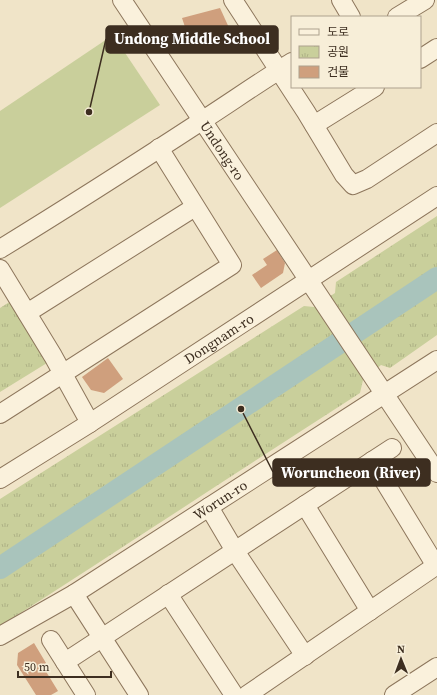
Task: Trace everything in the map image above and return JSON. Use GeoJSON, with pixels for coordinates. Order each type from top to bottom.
{"type":"FeatureCollection","features":[{"type":"Feature","properties":{"kind":"street","name":"Undong-ro"},"geometry":{"type":"LineString","coordinates":[[122,0],[437,473]]}},
{"type":"Feature","properties":{"kind":"street"},"geometry":{"type":"LineString","coordinates":[[233,0],[285,66],[291,78]]}},
{"type":"Feature","properties":{"kind":"street"},"geometry":{"type":"LineString","coordinates":[[341,0],[350,16]]}},
{"type":"Feature","properties":{"kind":"street"},"geometry":{"type":"LineString","coordinates":[[399,16],[425,0]]}},
{"type":"Feature","properties":{"kind":"street"},"geometry":{"type":"LineString","coordinates":[[421,58],[437,48]]}},
{"type":"Feature","properties":{"kind":"street"},"geometry":{"type":"LineString","coordinates":[[0,249],[202,121],[285,66]]}},
{"type":"Feature","properties":{"kind":"street"},"geometry":{"type":"LineString","coordinates":[[296,88],[314,126],[344,175],[353,185],[367,179],[437,133]]}},
{"type":"Feature","properties":{"kind":"street"},"geometry":{"type":"LineString","coordinates":[[314,126],[373,88]]}},
{"type":"Feature","properties":{"kind":"street"},"geometry":{"type":"LineString","coordinates":[[0,414],[232,265],[159,148]]}},
{"type":"Feature","properties":{"kind":"street","name":"Dongnam-ro"},"geometry":{"type":"LineString","coordinates":[[0,479],[90,423],[437,196]]}},
{"type":"Feature","properties":{"kind":"street"},"geometry":{"type":"LineString","coordinates":[[27,313],[195,207]]}},
{"type":"Feature","properties":{"kind":"street"},"geometry":{"type":"LineString","coordinates":[[0,269],[63,374],[90,423]]}},
{"type":"Feature","properties":{"kind":"street","name":"Worun-ro"},"geometry":{"type":"LineString","coordinates":[[0,636],[74,594],[209,507],[381,389],[437,360]]}},
{"type":"Feature","properties":{"kind":"street"},"geometry":{"type":"LineString","coordinates":[[65,662],[392,448]]}},
{"type":"Feature","properties":{"kind":"street"},"geometry":{"type":"LineString","coordinates":[[247,695],[436,565],[372,461]]}},
{"type":"Feature","properties":{"kind":"street"},"geometry":{"type":"LineString","coordinates":[[305,505],[370,611]]}},
{"type":"Feature","properties":{"kind":"street"},"geometry":{"type":"LineString","coordinates":[[209,507],[235,551],[305,656]]}},
{"type":"Feature","properties":{"kind":"street"},"geometry":{"type":"LineString","coordinates":[[74,594],[139,695]]}},
{"type":"Feature","properties":{"kind":"street"},"geometry":{"type":"LineString","coordinates":[[168,594],[234,695]]}},
{"type":"Feature","properties":{"kind":"street"},"geometry":{"type":"LineString","coordinates":[[51,640],[86,695]]}},
{"type":"Feature","properties":{"kind":"street"},"geometry":{"type":"LineString","coordinates":[[394,695],[437,667]]}},
{"type":"Feature","properties":{"kind":"green space"},"geometry":{"type":"Polygon","coordinates":[[[113,35],[160,105],[0,208],[0,111],[113,35]]]}},
{"type":"Feature","properties":{"kind":"green space"},"geometry":{"type":"Polygon","coordinates":[[[437,216],[437,335],[390,368],[381,365],[363,380],[360,393],[0,626],[0,499],[304,306],[314,307],[335,293],[336,282],[437,216]]]}},
{"type":"Feature","properties":{"kind":"green space"},"geometry":{"type":"Polygon","coordinates":[[[11,301],[47,363],[0,392],[0,308],[11,301]]]}},
{"type":"Feature","properties":{"kind":"building"},"geometry":{"type":"Polygon","coordinates":[[[220,8],[236,43],[214,46],[188,36],[182,18],[220,8]]]}},
{"type":"Feature","properties":{"kind":"building"},"geometry":{"type":"Polygon","coordinates":[[[277,250],[285,263],[283,273],[261,288],[252,275],[267,265],[263,259],[277,250]]]}},
{"type":"Feature","properties":{"kind":"building"},"geometry":{"type":"Polygon","coordinates":[[[108,358],[123,379],[104,393],[91,390],[82,377],[108,358]]]}},
{"type":"Feature","properties":{"kind":"building"},"geometry":{"type":"Polygon","coordinates":[[[34,643],[46,663],[42,665],[58,691],[51,695],[36,695],[17,665],[18,653],[34,643]]]}},
{"type":"Feature","properties":{"kind":"waterway"},"geometry":{"type":"LineString","coordinates":[[0,568],[437,278]]}},
{"type":"Feature","properties":{"kind":"place","name":"Undong Middle School"},"geometry":{"type":"Point","coordinates":[89,112]}},
{"type":"Feature","properties":{"kind":"place","name":"Woruncheon (River)"},"geometry":{"type":"Point","coordinates":[241,409]}}]}
